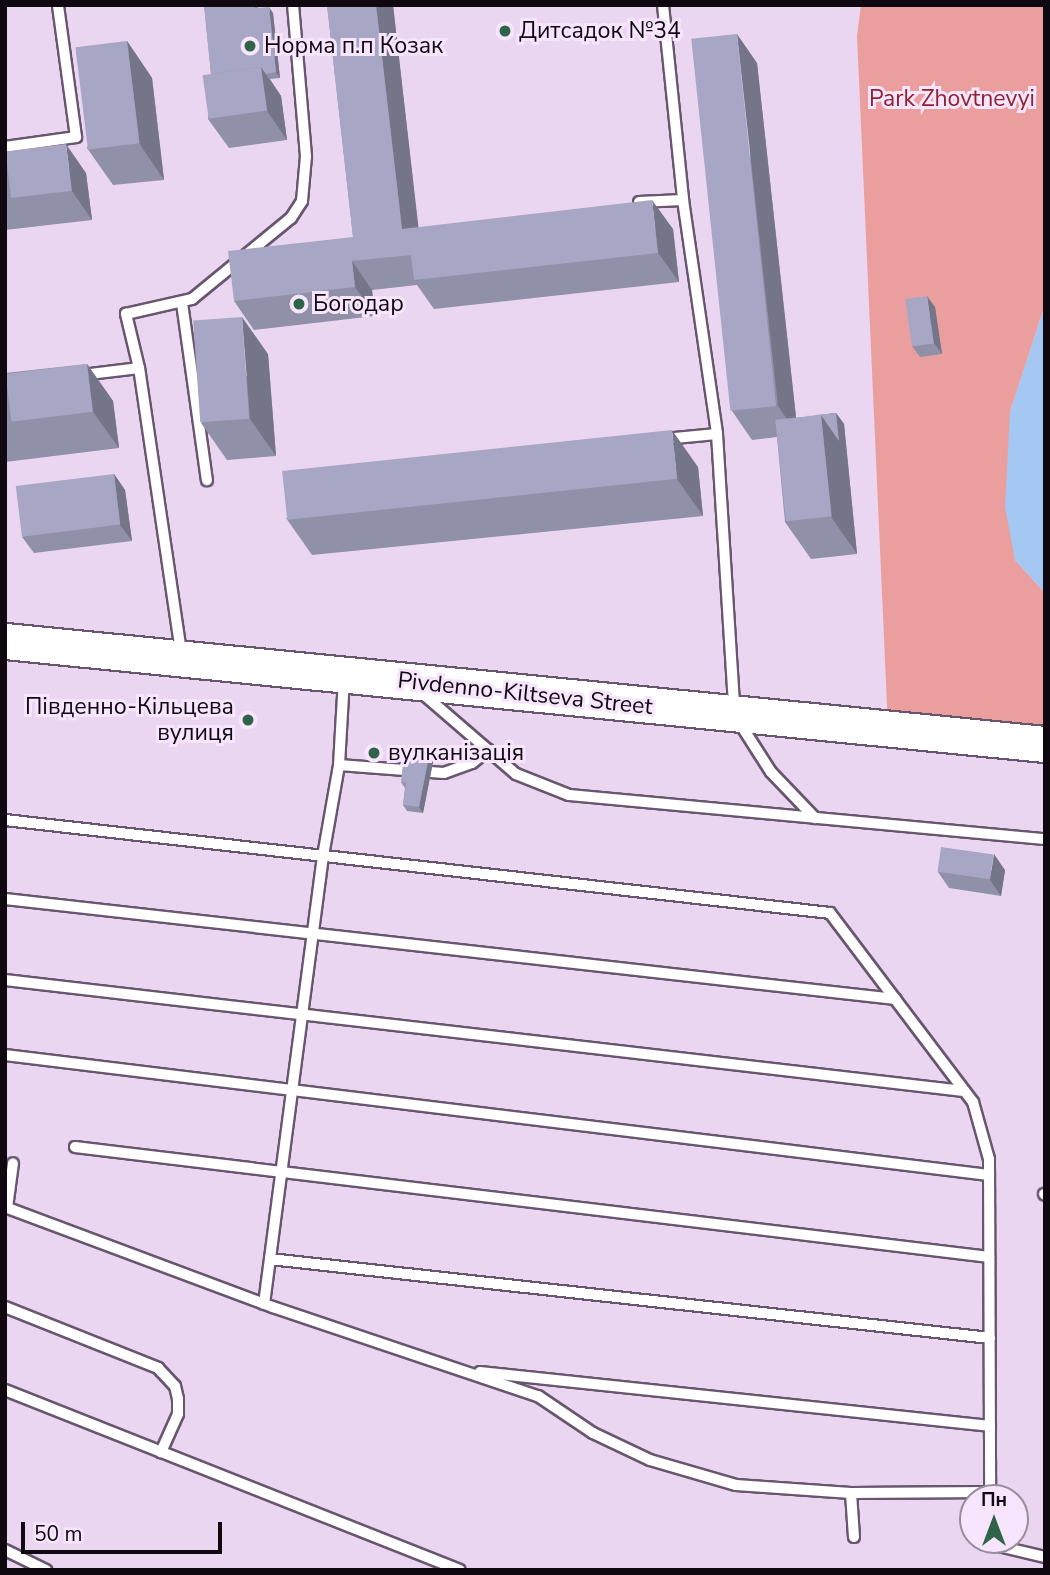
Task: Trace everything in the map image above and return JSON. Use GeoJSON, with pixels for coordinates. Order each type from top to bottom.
{"type":"FeatureCollection","features":[{"type":"Feature","properties":{"kind":"main road","name":"Pivdenno-Kiltseva Street"},"geometry":{"type":"LineString","coordinates":[[5,641],[183,662],[1045,744]]}},
{"type":"Feature","properties":{"kind":"lane"},"geometry":{"type":"LineString","coordinates":[[5,147],[76,137],[58,5]]}},
{"type":"Feature","properties":{"kind":"lane"},"geometry":{"type":"LineString","coordinates":[[183,662],[139,368],[126,314],[182,303],[291,219],[302,201],[306,156],[293,5]]}},
{"type":"Feature","properties":{"kind":"lane"},"geometry":{"type":"LineString","coordinates":[[663,5],[683,200],[717,434],[734,715],[771,772],[815,818]]}},
{"type":"Feature","properties":{"kind":"lane"},"geometry":{"type":"LineString","coordinates":[[631,203],[683,200]]}},
{"type":"Feature","properties":{"kind":"lane"},"geometry":{"type":"LineString","coordinates":[[182,303],[207,480]]}},
{"type":"Feature","properties":{"kind":"lane"},"geometry":{"type":"LineString","coordinates":[[72,376],[139,368]]}},
{"type":"Feature","properties":{"kind":"lane"},"geometry":{"type":"LineString","coordinates":[[648,441],[717,434]]}},
{"type":"Feature","properties":{"kind":"lane"},"geometry":{"type":"LineString","coordinates":[[264,1304],[323,856],[340,765],[344,676]]}},
{"type":"Feature","properties":{"kind":"lane"},"geometry":{"type":"LineString","coordinates":[[410,682],[516,774],[569,795],[1045,839]]}},
{"type":"Feature","properties":{"kind":"lane"},"geometry":{"type":"LineString","coordinates":[[340,765],[444,773],[472,763],[488,750]]}},
{"type":"Feature","properties":{"kind":"lane"},"geometry":{"type":"LineString","coordinates":[[5,820],[830,913],[973,1102],[989,1159],[990,1484]]}},
{"type":"Feature","properties":{"kind":"lane"},"geometry":{"type":"LineString","coordinates":[[5,899],[313,931],[895,999]]}},
{"type":"Feature","properties":{"kind":"lane"},"geometry":{"type":"LineString","coordinates":[[5,980],[303,1012],[964,1091]]}},
{"type":"Feature","properties":{"kind":"lane"},"geometry":{"type":"LineString","coordinates":[[5,1055],[253,1086],[293,1086],[989,1175]]}},
{"type":"Feature","properties":{"kind":"lane"},"geometry":{"type":"LineString","coordinates":[[75,1147],[989,1257]]}},
{"type":"Feature","properties":{"kind":"lane"},"geometry":{"type":"LineString","coordinates":[[13,1163],[6,1207],[264,1304],[538,1396],[593,1433],[650,1460],[736,1485],[851,1493],[959,1495]]}},
{"type":"Feature","properties":{"kind":"lane"},"geometry":{"type":"LineString","coordinates":[[270,1259],[990,1338]]}},
{"type":"Feature","properties":{"kind":"lane"},"geometry":{"type":"LineString","coordinates":[[5,1307],[158,1368],[175,1386],[177,1399],[177,1414],[161,1452]]}},
{"type":"Feature","properties":{"kind":"lane"},"geometry":{"type":"LineString","coordinates":[[463,1371],[990,1426]]}},
{"type":"Feature","properties":{"kind":"lane"},"geometry":{"type":"LineString","coordinates":[[5,1390],[460,1570]]}},
{"type":"Feature","properties":{"kind":"lane"},"geometry":{"type":"LineString","coordinates":[[851,1493],[854,1536]]}},
{"type":"Feature","properties":{"kind":"lane"},"geometry":{"type":"LineString","coordinates":[[5,1550],[46,1570]]}},
{"type":"Feature","properties":{"kind":"green space","name":"Park Zhovtnevyi"},"geometry":{"type":"Polygon","coordinates":[[[861,5],[1045,5],[1045,305],[1010,412],[1015,560],[1045,593],[1045,744],[888,728],[857,36],[861,5]]]}},
{"type":"Feature","properties":{"kind":"water"},"geometry":{"type":"Polygon","coordinates":[[[1045,305],[1045,593],[1015,560],[1005,507],[1010,412],[1045,305]]]}},
{"type":"Feature","properties":{"kind":"building"},"geometry":{"type":"Polygon","coordinates":[[[204,5],[269,7],[276,72],[266,74],[261,67],[211,74],[204,5]]]}},
{"type":"Feature","properties":{"kind":"building"},"geometry":{"type":"Polygon","coordinates":[[[327,5],[376,5],[402,229],[652,200],[658,253],[414,280],[411,255],[352,261],[355,287],[234,301],[228,251],[353,237],[327,5]]]}},
{"type":"Feature","properties":{"kind":"building"},"geometry":{"type":"Polygon","coordinates":[[[737,34],[776,406],[730,411],[691,39],[737,34]]]}},
{"type":"Feature","properties":{"kind":"building"},"geometry":{"type":"Polygon","coordinates":[[[127,41],[140,143],[88,150],[75,47],[127,41]]]}},
{"type":"Feature","properties":{"kind":"building"},"geometry":{"type":"Polygon","coordinates":[[[261,67],[267,111],[209,119],[203,75],[261,67]]]}},
{"type":"Feature","properties":{"kind":"building"},"geometry":{"type":"Polygon","coordinates":[[[66,144],[72,191],[11,198],[5,151],[66,144]]]}},
{"type":"Feature","properties":{"kind":"building"},"geometry":{"type":"Polygon","coordinates":[[[927,296],[934,344],[912,347],[905,299],[927,296]]]}},
{"type":"Feature","properties":{"kind":"building"},"geometry":{"type":"Polygon","coordinates":[[[242,317],[249,419],[200,422],[193,320],[242,317]]]}},
{"type":"Feature","properties":{"kind":"building"},"geometry":{"type":"Polygon","coordinates":[[[87,364],[93,412],[11,422],[6,374],[87,364]]]}},
{"type":"Feature","properties":{"kind":"building"},"geometry":{"type":"Polygon","coordinates":[[[836,413],[839,441],[821,415],[804,416],[836,413]]]}},
{"type":"Feature","properties":{"kind":"building"},"geometry":{"type":"Polygon","coordinates":[[[821,415],[832,516],[786,521],[775,420],[821,415]]]}},
{"type":"Feature","properties":{"kind":"building"},"geometry":{"type":"Polygon","coordinates":[[[672,430],[677,479],[287,520],[282,471],[672,430]]]}},
{"type":"Feature","properties":{"kind":"building"},"geometry":{"type":"Polygon","coordinates":[[[114,474],[120,525],[22,537],[16,486],[114,474]]]}},
{"type":"Feature","properties":{"kind":"building"},"geometry":{"type":"Polygon","coordinates":[[[404,754],[429,756],[419,807],[403,805],[406,783],[401,782],[404,754]]]}},
{"type":"Feature","properties":{"kind":"building"},"geometry":{"type":"Polygon","coordinates":[[[941,847],[993,854],[990,879],[938,872],[941,847]]]}},
{"type":"Feature","properties":{"kind":"place","name":"Дитсадок №34"},"geometry":{"type":"Point","coordinates":[505,31]}},
{"type":"Feature","properties":{"kind":"place","name":"Норма п.п Козак"},"geometry":{"type":"Point","coordinates":[250,46]}},
{"type":"Feature","properties":{"kind":"place","name":"Богодар"},"geometry":{"type":"Point","coordinates":[299,304]}},
{"type":"Feature","properties":{"kind":"place","name":"Південно-Кільцева вулиця"},"geometry":{"type":"Point","coordinates":[248,720]}},
{"type":"Feature","properties":{"kind":"place","name":"вулканізація"},"geometry":{"type":"Point","coordinates":[374,753]}}]}
